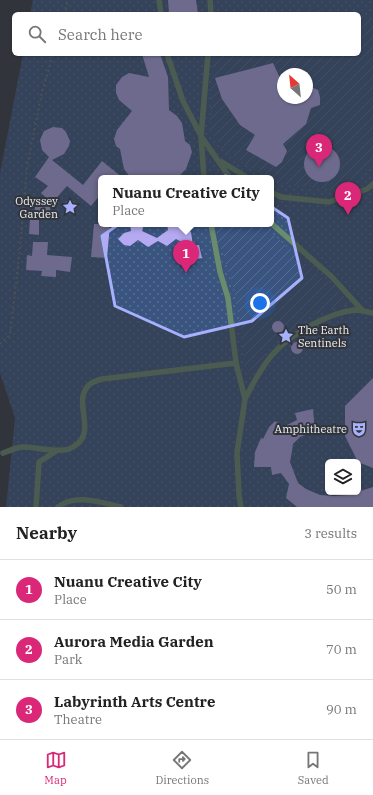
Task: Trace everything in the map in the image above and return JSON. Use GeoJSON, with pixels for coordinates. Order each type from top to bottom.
{"type":"FeatureCollection","features":[{"type":"Feature","properties":{"kind":"lane"},"geometry":{"type":"LineString","coordinates":[[159,0],[161,12]]}},
{"type":"Feature","properties":{"kind":"lane"},"geometry":{"type":"LineString","coordinates":[[210,0],[210,12]]}},
{"type":"Feature","properties":{"kind":"lane"},"geometry":{"type":"LineString","coordinates":[[168,56],[183,101],[201,136],[220,161],[228,175]]}},
{"type":"Feature","properties":{"kind":"lane"},"geometry":{"type":"LineString","coordinates":[[204,175],[201,136],[208,56]]}},
{"type":"Feature","properties":{"kind":"lane"},"geometry":{"type":"LineString","coordinates":[[220,161],[243,175]]}},
{"type":"Feature","properties":{"kind":"lane"},"geometry":{"type":"LineString","coordinates":[[274,194],[280,197],[329,202],[367,189],[373,184]]}},
{"type":"Feature","properties":{"kind":"lane"},"geometry":{"type":"LineString","coordinates":[[274,226],[332,277],[363,311]]}},
{"type":"Feature","properties":{"kind":"lane"},"geometry":{"type":"LineString","coordinates":[[212,227],[228,298],[236,363],[245,399]]}},
{"type":"Feature","properties":{"kind":"lane"},"geometry":{"type":"LineString","coordinates":[[241,507],[238,496],[237,453],[245,399],[261,369],[282,344],[299,332],[331,316],[355,310],[373,313]]}},
{"type":"Feature","properties":{"kind":"lane"},"geometry":{"type":"LineString","coordinates":[[3,453],[22,447],[68,450],[80,442],[86,427],[83,407],[83,393],[89,384],[102,379],[236,363]]}},
{"type":"Feature","properties":{"kind":"lane"},"geometry":{"type":"LineString","coordinates":[[36,507],[39,462],[58,450]]}},
{"type":"Feature","properties":{"kind":"lane"},"geometry":{"type":"LineString","coordinates":[[58,507],[64,503],[83,499],[121,507]]}},
{"type":"Feature","properties":{"kind":"path"},"geometry":{"type":"LineString","coordinates":[[65,12],[68,0]]}},
{"type":"Feature","properties":{"kind":"path"},"geometry":{"type":"LineString","coordinates":[[0,344],[10,335],[20,248],[27,166],[42,92],[52,56]]}},
{"type":"Feature","properties":{"kind":"highlighted area"},"geometry":{"type":"Polygon","coordinates":[[[226,176],[288,218],[302,278],[252,321],[184,337],[115,306],[102,236],[170,188],[226,176]]]}},
{"type":"Feature","properties":{"kind":"shaded area"},"geometry":{"type":"Polygon","coordinates":[[[33,0],[373,0],[373,507],[6,507],[15,418],[0,373],[0,173],[23,56],[361,56],[361,12],[30,12],[33,0]]]}},
{"type":"Feature","properties":{"kind":"shaded area"},"geometry":{"type":"Polygon","coordinates":[[[306,8],[333,12],[293,12],[306,8]]]}},
{"type":"Feature","properties":{"kind":"shaded area"},"geometry":{"type":"Polygon","coordinates":[[[361,16],[373,18],[373,163],[364,175],[332,190],[288,185],[274,179],[274,175],[264,175],[225,152],[210,130],[213,56],[361,56],[361,16]]]}},
{"type":"Feature","properties":{"kind":"shaded area"},"geometry":{"type":"Polygon","coordinates":[[[213,168],[219,171],[221,175],[208,175],[209,172],[213,168]]]}},
{"type":"Feature","properties":{"kind":"shaded area"},"geometry":{"type":"Polygon","coordinates":[[[215,227],[265,227],[300,259],[340,291],[347,299],[347,305],[311,315],[277,339],[253,371],[245,372],[242,337],[234,290],[215,227]]]}},
{"type":"Feature","properties":{"kind":"building"},"geometry":{"type":"Polygon","coordinates":[[[168,0],[196,0],[198,12],[169,12],[168,0]]]}},
{"type":"Feature","properties":{"kind":"building"},"geometry":{"type":"Polygon","coordinates":[[[143,56],[161,56],[168,77],[169,110],[177,116],[182,123],[185,141],[190,145],[192,152],[186,169],[180,175],[129,175],[124,169],[120,149],[116,146],[114,139],[117,130],[132,111],[119,100],[116,93],[116,85],[122,77],[129,73],[149,77],[143,56]]]}},
{"type":"Feature","properties":{"kind":"building"},"geometry":{"type":"Polygon","coordinates":[[[273,63],[277,72],[277,104],[313,104],[313,88],[318,90],[320,105],[311,108],[306,124],[283,144],[287,151],[282,162],[276,167],[246,150],[255,135],[240,125],[222,99],[215,78],[273,63]]]}},
{"type":"Feature","properties":{"kind":"building"},"geometry":{"type":"Polygon","coordinates":[[[53,127],[62,128],[66,132],[70,141],[69,146],[64,154],[52,160],[83,185],[102,161],[119,175],[98,175],[98,198],[91,206],[67,186],[52,203],[41,193],[48,186],[35,177],[49,157],[42,150],[40,140],[44,131],[53,127]]]}},
{"type":"Feature","properties":{"kind":"building"},"geometry":{"type":"Polygon","coordinates":[[[326,146],[335,151],[339,157],[339,171],[335,177],[326,182],[318,182],[309,177],[305,171],[304,160],[309,151],[315,147],[326,146]]]}},
{"type":"Feature","properties":{"kind":"building"},"geometry":{"type":"Polygon","coordinates":[[[35,207],[50,207],[50,216],[35,216],[35,207]]]}},
{"type":"Feature","properties":{"kind":"building"},"geometry":{"type":"Polygon","coordinates":[[[30,219],[39,220],[39,235],[29,234],[30,219]]]}},
{"type":"Feature","properties":{"kind":"building"},"geometry":{"type":"Polygon","coordinates":[[[94,224],[98,224],[98,227],[110,227],[107,258],[91,257],[94,224]]]}},
{"type":"Feature","properties":{"kind":"building"},"geometry":{"type":"Polygon","coordinates":[[[130,227],[143,227],[142,231],[157,238],[168,230],[168,227],[188,229],[191,232],[193,246],[199,245],[202,258],[192,260],[189,247],[191,247],[176,239],[167,246],[158,241],[148,247],[138,240],[130,246],[124,245],[118,239],[124,233],[131,231],[130,227]]]}},
{"type":"Feature","properties":{"kind":"building"},"geometry":{"type":"Polygon","coordinates":[[[33,242],[48,242],[47,255],[72,257],[70,272],[56,270],[56,277],[41,276],[42,271],[26,270],[27,255],[32,256],[33,242]]]}},
{"type":"Feature","properties":{"kind":"building"},"geometry":{"type":"Polygon","coordinates":[[[278,321],[282,323],[284,327],[282,331],[278,333],[274,331],[272,327],[274,323],[278,321]]]}},
{"type":"Feature","properties":{"kind":"building"},"geometry":{"type":"Polygon","coordinates":[[[297,342],[301,344],[303,348],[301,352],[297,354],[293,352],[291,348],[293,344],[297,342]]]}},
{"type":"Feature","properties":{"kind":"building","name":"Amphitheatre"},"geometry":{"type":"Polygon","coordinates":[[[373,378],[373,468],[361,463],[361,459],[356,459],[345,436],[345,406],[373,378]]]}},
{"type":"Feature","properties":{"kind":"building"},"geometry":{"type":"Polygon","coordinates":[[[313,409],[315,431],[300,437],[293,444],[290,462],[298,483],[306,489],[320,495],[334,496],[361,495],[361,491],[373,487],[373,507],[297,507],[286,498],[289,484],[281,473],[272,475],[271,467],[254,467],[255,452],[261,438],[263,439],[269,427],[275,421],[283,427],[297,420],[295,413],[313,409]]]}},
{"type":"Feature","properties":{"kind":"place","name":"Labyrinth Arts Centre"},"geometry":{"type":"Point","coordinates":[319,167]}},
{"type":"Feature","properties":{"kind":"place","name":"Odyssey Garden"},"geometry":{"type":"Point","coordinates":[70,207]}},
{"type":"Feature","properties":{"kind":"place","name":"Aurora Media Garden"},"geometry":{"type":"Point","coordinates":[348,215]}},
{"type":"Feature","properties":{"kind":"place","name":"Nuanu Creative City"},"geometry":{"type":"Point","coordinates":[186,273]}},
{"type":"Feature","properties":{"kind":"place","name":"The Earth Sentinels"},"geometry":{"type":"Point","coordinates":[286,336]}},
{"type":"Feature","properties":{"kind":"place","name":"Amphitheatre"},"geometry":{"type":"Point","coordinates":[359,429]}}]}
